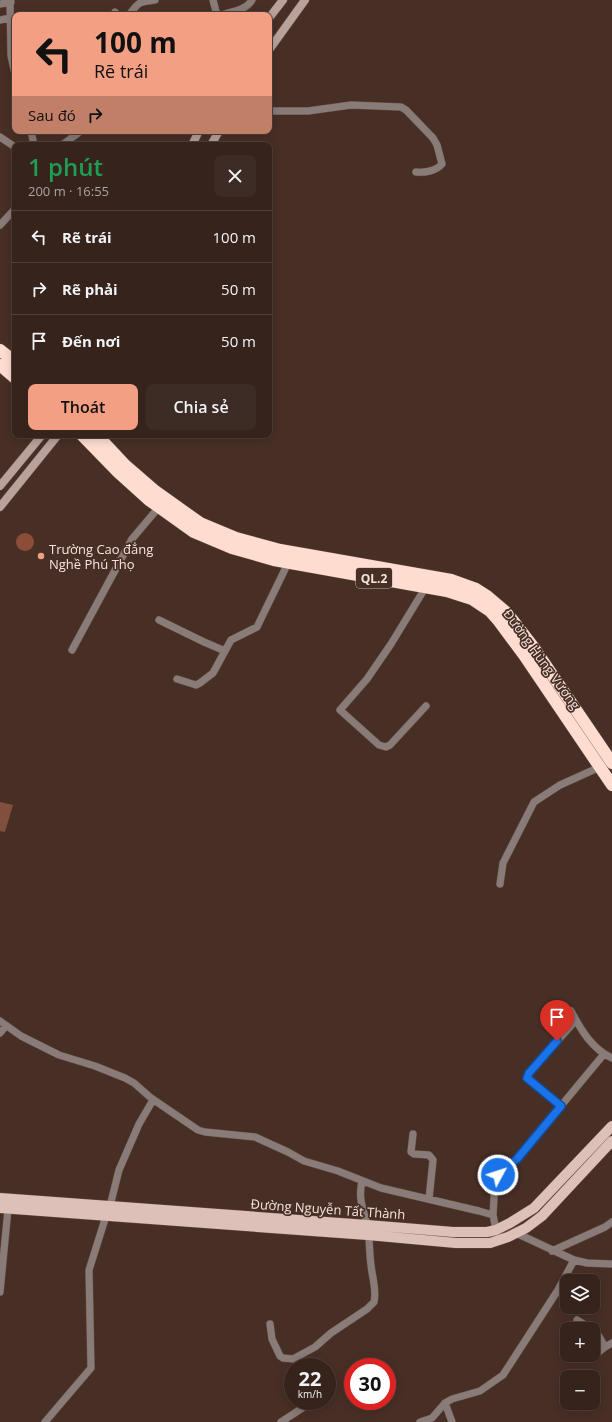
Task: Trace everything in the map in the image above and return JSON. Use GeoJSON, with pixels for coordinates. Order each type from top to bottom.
{"type":"FeatureCollection","features":[{"type":"Feature","properties":{"kind":"highway"},"geometry":{"type":"LineString","coordinates":[[0,350],[12,360]]}},
{"type":"Feature","properties":{"kind":"highway"},"geometry":{"type":"LineString","coordinates":[[0,365],[12,375]]}},
{"type":"Feature","properties":{"kind":"highway","name":"Đường Hùng Vương"},"geometry":{"type":"LineString","coordinates":[[85,438],[118,472],[158,507],[194,532],[232,548],[288,563],[429,582],[451,580],[476,588],[493,600],[507,613],[534,648],[612,763]]}},
{"type":"Feature","properties":{"kind":"highway","name":"Đường Hùng Vương"},"geometry":{"type":"LineString","coordinates":[[100,438],[125,465],[155,492],[200,523],[236,538],[280,550],[429,582],[447,591],[465,596],[479,603],[490,611],[498,620],[524,654],[612,785]]}},
{"type":"Feature","properties":{"kind":"main road"},"geometry":{"type":"LineString","coordinates":[[272,14],[282,0]]}},
{"type":"Feature","properties":{"kind":"main road"},"geometry":{"type":"LineString","coordinates":[[272,46],[305,0]]}},
{"type":"Feature","properties":{"kind":"main road"},"geometry":{"type":"LineString","coordinates":[[0,486],[40,438]]}},
{"type":"Feature","properties":{"kind":"main road"},"geometry":{"type":"LineString","coordinates":[[0,507],[56,438]]}},
{"type":"Feature","properties":{"kind":"main road","name":"Đường Nguyễn Tất Thành"},"geometry":{"type":"LineString","coordinates":[[4,1209],[368,1230],[478,1233],[496,1230],[518,1219],[540,1203],[611,1127]]}},
{"type":"Feature","properties":{"kind":"main road","name":"Đường Nguyễn Tất Thành"},"geometry":{"type":"LineString","coordinates":[[0,1198],[110,1206],[368,1230],[456,1243],[480,1244],[500,1240],[535,1222],[612,1141]]}},
{"type":"Feature","properties":{"kind":"street"},"geometry":{"type":"LineString","coordinates":[[131,12],[138,3],[155,0]]}},
{"type":"Feature","properties":{"kind":"street"},"geometry":{"type":"LineString","coordinates":[[213,0],[216,12]]}},
{"type":"Feature","properties":{"kind":"street"},"geometry":{"type":"LineString","coordinates":[[230,12],[246,7],[252,0]]}},
{"type":"Feature","properties":{"kind":"street"},"geometry":{"type":"LineString","coordinates":[[0,4],[10,1],[12,32]]}},
{"type":"Feature","properties":{"kind":"street"},"geometry":{"type":"LineString","coordinates":[[0,20],[10,18]]}},
{"type":"Feature","properties":{"kind":"street"},"geometry":{"type":"LineString","coordinates":[[272,110],[308,111],[351,105],[401,107],[406,110],[433,138],[442,164],[427,172],[416,172]]}},
{"type":"Feature","properties":{"kind":"street"},"geometry":{"type":"LineString","coordinates":[[66,142],[77,134]]}},
{"type":"Feature","properties":{"kind":"street"},"geometry":{"type":"LineString","coordinates":[[0,137],[12,145]]}},
{"type":"Feature","properties":{"kind":"street"},"geometry":{"type":"LineString","coordinates":[[0,225],[12,215]]}},
{"type":"Feature","properties":{"kind":"street"},"geometry":{"type":"LineString","coordinates":[[72,650],[132,539],[158,507]]}},
{"type":"Feature","properties":{"kind":"street"},"geometry":{"type":"LineString","coordinates":[[177,679],[196,685],[200,683],[213,673],[231,640],[258,626],[288,563]]}},
{"type":"Feature","properties":{"kind":"street"},"geometry":{"type":"LineString","coordinates":[[426,706],[390,745],[386,747],[379,745],[340,710],[367,679],[391,644],[429,582]]}},
{"type":"Feature","properties":{"kind":"street"},"geometry":{"type":"LineString","coordinates":[[159,620],[225,651]]}},
{"type":"Feature","properties":{"kind":"street"},"geometry":{"type":"LineString","coordinates":[[500,884],[503,863],[534,802],[560,785],[600,767]]}},
{"type":"Feature","properties":{"kind":"street"},"geometry":{"type":"LineString","coordinates":[[571,1011],[582,1031],[604,1054],[612,1058]]}},
{"type":"Feature","properties":{"kind":"street"},"geometry":{"type":"LineString","coordinates":[[561,1106],[527,1078],[529,1073],[576,1020]]}},
{"type":"Feature","properties":{"kind":"street"},"geometry":{"type":"LineString","coordinates":[[0,1021],[21,1036],[59,1055],[95,1066],[125,1078],[134,1083],[153,1100],[198,1130],[256,1137],[304,1161],[338,1171],[398,1193],[493,1215]]}},
{"type":"Feature","properties":{"kind":"street"},"geometry":{"type":"LineString","coordinates":[[0,1033],[6,1026]]}},
{"type":"Feature","properties":{"kind":"street"},"geometry":{"type":"LineString","coordinates":[[496,1230],[493,1215],[495,1181],[498,1175],[517,1159],[604,1054]]}},
{"type":"Feature","properties":{"kind":"street"},"geometry":{"type":"LineString","coordinates":[[110,1206],[119,1170],[139,1124],[153,1100]]}},
{"type":"Feature","properties":{"kind":"street"},"geometry":{"type":"LineString","coordinates":[[413,1134],[411,1152],[414,1154],[429,1155],[433,1160],[429,1199]]}},
{"type":"Feature","properties":{"kind":"street"},"geometry":{"type":"LineString","coordinates":[[295,1358],[315,1347],[331,1333],[367,1309],[374,1302],[374,1287],[368,1230],[362,1212],[360,1198],[362,1181]]}},
{"type":"Feature","properties":{"kind":"street"},"geometry":{"type":"LineString","coordinates":[[0,1292],[4,1209]]}},
{"type":"Feature","properties":{"kind":"street"},"geometry":{"type":"LineString","coordinates":[[45,1422],[91,1368],[89,1270],[106,1216]]}},
{"type":"Feature","properties":{"kind":"street"},"geometry":{"type":"LineString","coordinates":[[552,1251],[599,1230],[612,1222]]}},
{"type":"Feature","properties":{"kind":"street"},"geometry":{"type":"LineString","coordinates":[[516,1233],[574,1260],[587,1263],[612,1264]]}},
{"type":"Feature","properties":{"kind":"street"},"geometry":{"type":"LineString","coordinates":[[420,1422],[432,1418],[445,1403],[480,1391],[496,1381],[507,1370],[558,1290],[574,1260]]}},
{"type":"Feature","properties":{"kind":"street"},"geometry":{"type":"LineString","coordinates":[[270,1324],[272,1339],[280,1356],[284,1358]]}},
{"type":"Feature","properties":{"kind":"street"},"geometry":{"type":"LineString","coordinates":[[600,1336],[609,1345],[600,1352]]}},
{"type":"Feature","properties":{"kind":"street"},"geometry":{"type":"LineString","coordinates":[[445,1403],[452,1422]]}},
{"type":"Feature","properties":{"kind":"street"},"geometry":{"type":"LineString","coordinates":[[281,1422],[299,1410]]}},
{"type":"Feature","properties":{"kind":"shaded area"},"geometry":{"type":"Polygon","coordinates":[[[25,533],[31,536],[34,542],[31,548],[25,551],[19,548],[16,542],[19,536],[25,533]]]}},
{"type":"Feature","properties":{"kind":"shaded area"},"geometry":{"type":"Polygon","coordinates":[[[0,802],[13,805],[5,832],[0,831],[0,802]]]}},
{"type":"Feature","properties":{"kind":"place","name":"Trường Cao đẳng Nghề Phú Thọ"},"geometry":{"type":"Point","coordinates":[41,556]}},
{"type":"Feature","properties":{"kind":"route"},"geometry":{"type":"LineString","coordinates":[[498,1175],[517,1159],[561,1106],[527,1078],[529,1073],[557,1041]]}}]}
